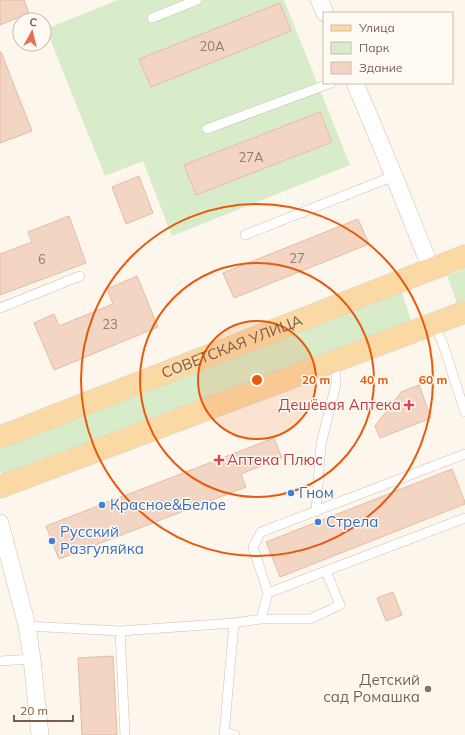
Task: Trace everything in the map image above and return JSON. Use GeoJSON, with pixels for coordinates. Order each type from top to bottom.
{"type":"FeatureCollection","features":[{"type":"Feature","properties":{"kind":"main road","name":"СОВЕТСКАЯ УЛИЦА"},"geometry":{"type":"LineString","coordinates":[[0,437],[465,256]]}},
{"type":"Feature","properties":{"kind":"main road"},"geometry":{"type":"LineString","coordinates":[[0,487],[465,312]]}},
{"type":"Feature","properties":{"kind":"street"},"geometry":{"type":"LineString","coordinates":[[320,0],[325,12]]}},
{"type":"Feature","properties":{"kind":"street"},"geometry":{"type":"LineString","coordinates":[[355,84],[426,256]]}},
{"type":"Feature","properties":{"kind":"street"},"geometry":{"type":"LineString","coordinates":[[0,523],[27,626],[40,735]]}},
{"type":"Feature","properties":{"kind":"lane"},"geometry":{"type":"LineString","coordinates":[[152,18],[197,0]]}},
{"type":"Feature","properties":{"kind":"lane"},"geometry":{"type":"LineString","coordinates":[[207,129],[328,84]]}},
{"type":"Feature","properties":{"kind":"lane"},"geometry":{"type":"LineString","coordinates":[[245,235],[394,176]]}},
{"type":"Feature","properties":{"kind":"lane"},"geometry":{"type":"LineString","coordinates":[[0,308],[80,276]]}},
{"type":"Feature","properties":{"kind":"lane"},"geometry":{"type":"LineString","coordinates":[[434,324],[443,344],[465,412]]}},
{"type":"Feature","properties":{"kind":"lane"},"geometry":{"type":"LineString","coordinates":[[316,512],[321,444],[336,384],[336,361]]}},
{"type":"Feature","properties":{"kind":"lane"},"geometry":{"type":"LineString","coordinates":[[261,619],[268,593],[253,547],[261,532],[465,454]]}},
{"type":"Feature","properties":{"kind":"lane"},"geometry":{"type":"LineString","coordinates":[[268,593],[465,518]]}},
{"type":"Feature","properties":{"kind":"lane"},"geometry":{"type":"LineString","coordinates":[[27,626],[120,631],[261,619],[310,619],[340,605],[326,571]]}},
{"type":"Feature","properties":{"kind":"lane"},"geometry":{"type":"LineString","coordinates":[[234,622],[225,734],[235,735]]}},
{"type":"Feature","properties":{"kind":"lane"},"geometry":{"type":"LineString","coordinates":[[120,631],[125,735]]}},
{"type":"Feature","properties":{"kind":"lane"},"geometry":{"type":"LineString","coordinates":[[0,661],[32,659]]}},
{"type":"Feature","properties":{"kind":"green space"},"geometry":{"type":"Polygon","coordinates":[[[118,0],[284,0],[350,165],[172,236],[143,161],[105,176],[52,44],[52,27],[118,0]]]}},
{"type":"Feature","properties":{"kind":"green space"},"geometry":{"type":"Polygon","coordinates":[[[465,269],[465,300],[457,303],[447,276],[465,269]]]}},
{"type":"Feature","properties":{"kind":"green space"},"geometry":{"type":"Polygon","coordinates":[[[402,292],[411,321],[3,477],[0,470],[0,449],[402,292]]]}},
{"type":"Feature","properties":{"kind":"building"},"geometry":{"type":"Polygon","coordinates":[[[0,0],[24,0],[29,12],[12,12],[12,20],[0,25],[0,0]]]}},
{"type":"Feature","properties":{"kind":"building"},"geometry":{"type":"Polygon","coordinates":[[[280,3],[291,31],[151,87],[139,59],[280,3]]]}},
{"type":"Feature","properties":{"kind":"building"},"geometry":{"type":"Polygon","coordinates":[[[0,52],[32,131],[0,143],[0,52]]]}},
{"type":"Feature","properties":{"kind":"building"},"geometry":{"type":"Polygon","coordinates":[[[320,112],[332,142],[196,195],[184,165],[320,112]]]}},
{"type":"Feature","properties":{"kind":"building"},"geometry":{"type":"Polygon","coordinates":[[[139,176],[153,213],[126,224],[112,187],[139,176]]]}},
{"type":"Feature","properties":{"kind":"building"},"geometry":{"type":"Polygon","coordinates":[[[69,216],[86,263],[0,295],[0,254],[32,242],[28,232],[69,216]]]}},
{"type":"Feature","properties":{"kind":"building"},"geometry":{"type":"Polygon","coordinates":[[[358,219],[369,244],[234,298],[223,273],[358,219]]]}},
{"type":"Feature","properties":{"kind":"building"},"geometry":{"type":"Polygon","coordinates":[[[137,276],[158,327],[54,370],[34,323],[54,314],[59,326],[113,304],[107,289],[137,276]]]}},
{"type":"Feature","properties":{"kind":"building","name":"Дешёвая Аптека"},"geometry":{"type":"Polygon","coordinates":[[[419,385],[431,418],[380,438],[375,426],[401,392],[419,385]]]}},
{"type":"Feature","properties":{"kind":"building"},"geometry":{"type":"Polygon","coordinates":[[[274,438],[282,458],[241,474],[246,487],[59,559],[46,526],[274,438]]]}},
{"type":"Feature","properties":{"kind":"building"},"geometry":{"type":"Polygon","coordinates":[[[452,469],[465,504],[280,577],[266,542],[452,469]]]}},
{"type":"Feature","properties":{"kind":"building"},"geometry":{"type":"Polygon","coordinates":[[[393,592],[402,615],[386,621],[377,598],[393,592]]]}},
{"type":"Feature","properties":{"kind":"building"},"geometry":{"type":"Polygon","coordinates":[[[113,656],[117,735],[82,735],[78,658],[113,656]]]}},
{"type":"Feature","properties":{"kind":"place","name":"Дешёвая Аптека"},"geometry":{"type":"Point","coordinates":[409,405]}},
{"type":"Feature","properties":{"kind":"place","name":"Аптека Плюс"},"geometry":{"type":"Point","coordinates":[219,460]}},
{"type":"Feature","properties":{"kind":"place","name":"Гном"},"geometry":{"type":"Point","coordinates":[291,493]}},
{"type":"Feature","properties":{"kind":"place","name":"Красное&Белое"},"geometry":{"type":"Point","coordinates":[102,505]}},
{"type":"Feature","properties":{"kind":"place","name":"Стрела"},"geometry":{"type":"Point","coordinates":[318,522]}},
{"type":"Feature","properties":{"kind":"place","name":"Русский Разгуляйка"},"geometry":{"type":"Point","coordinates":[52,541]}},
{"type":"Feature","properties":{"kind":"place","name":"Детский сад Ромашка"},"geometry":{"type":"Point","coordinates":[428,689]}}]}
